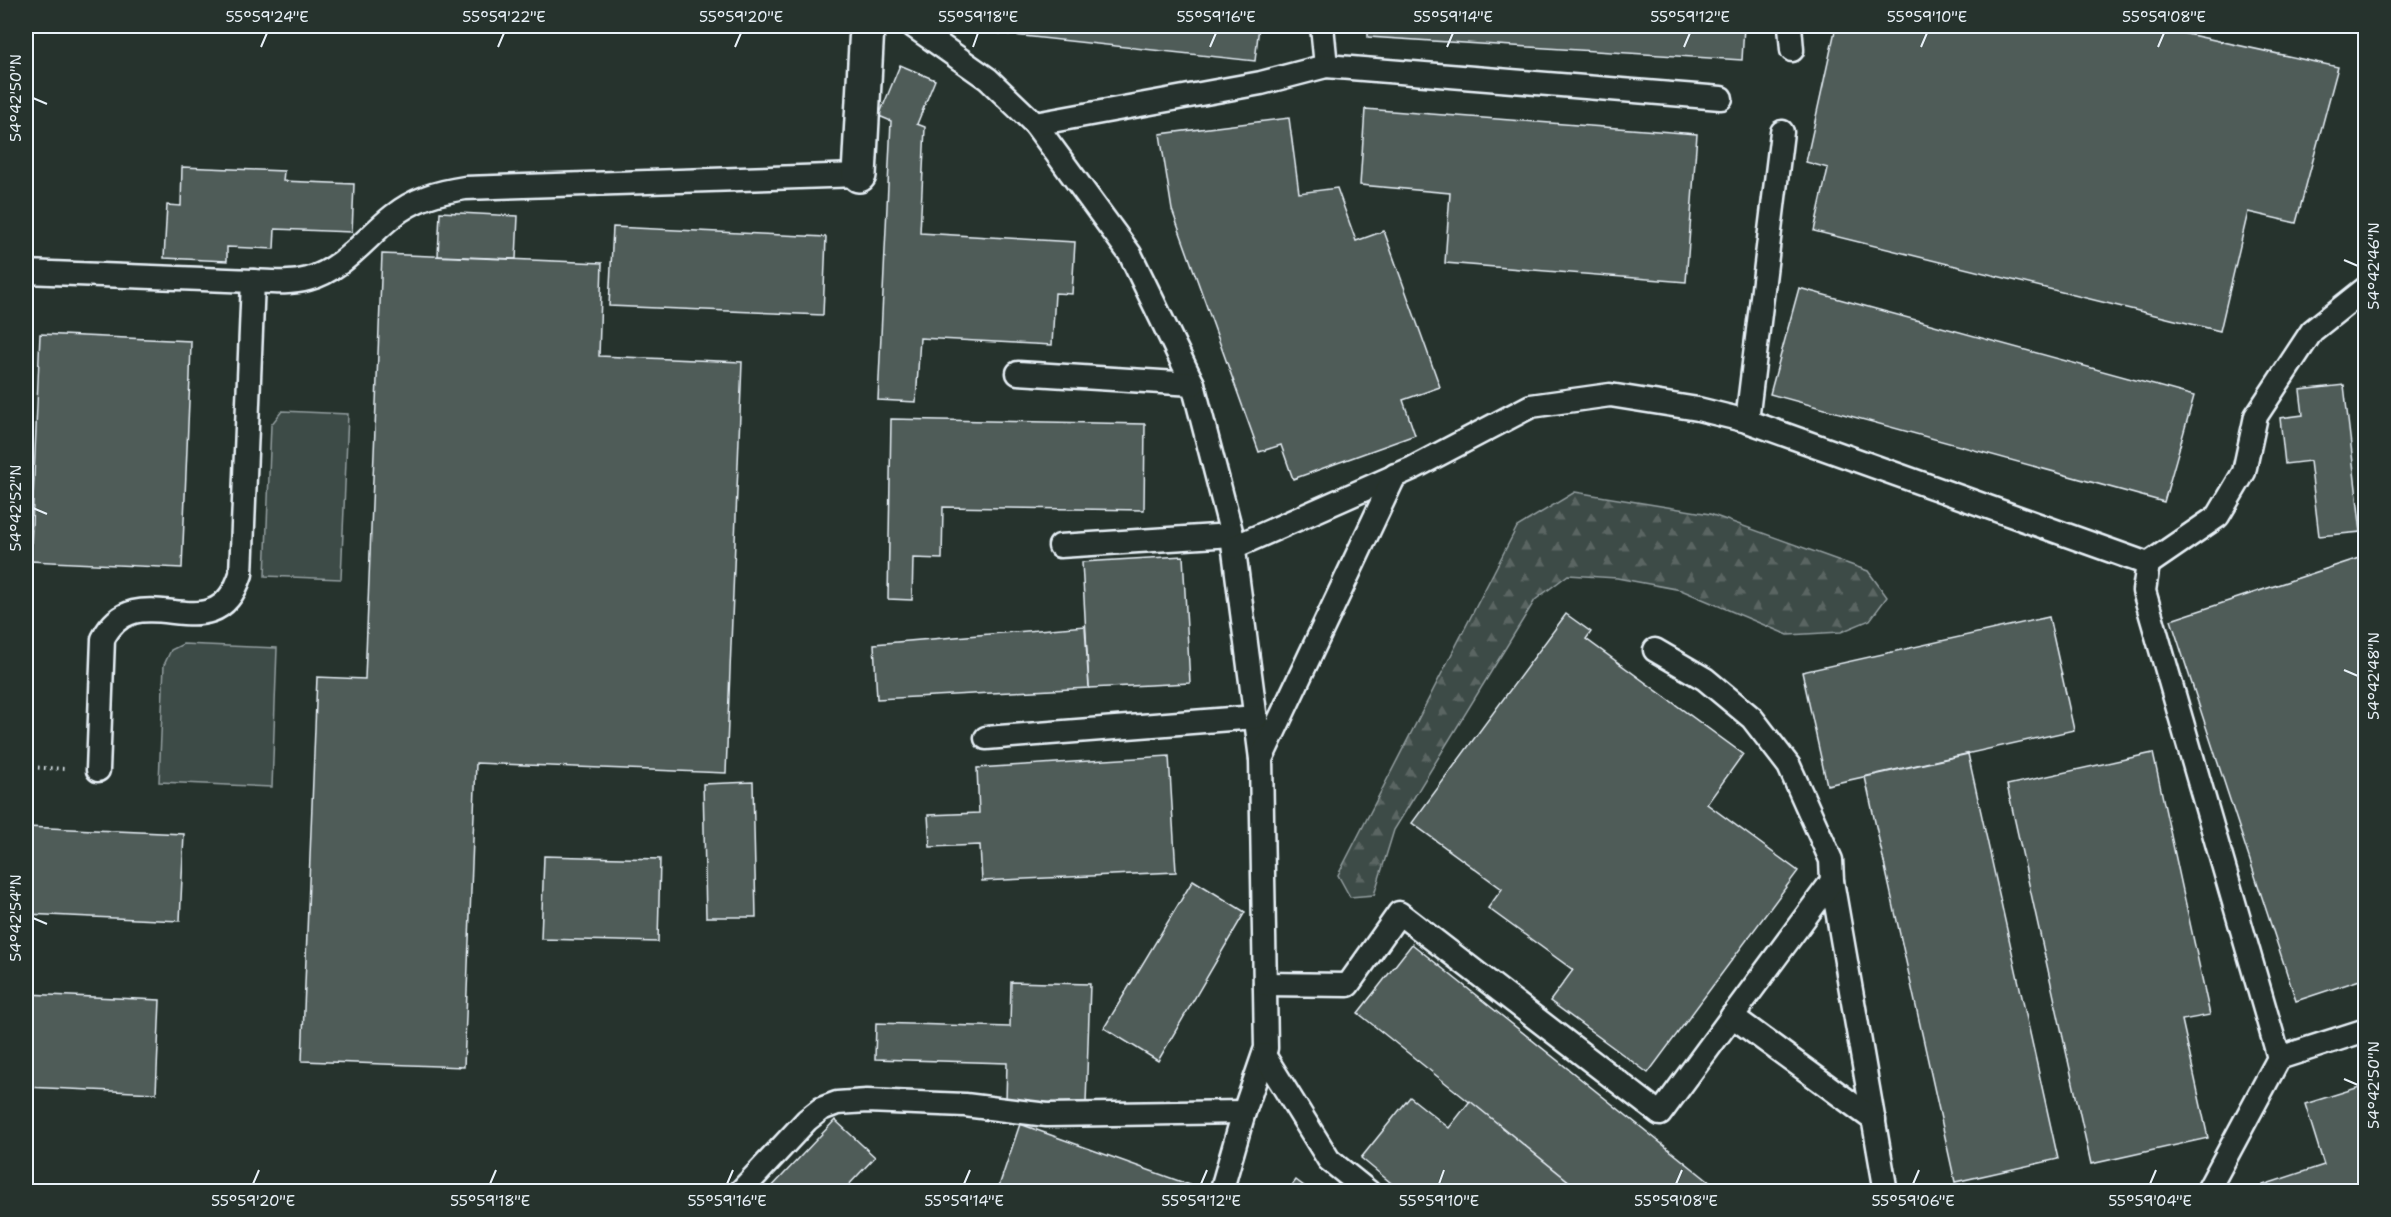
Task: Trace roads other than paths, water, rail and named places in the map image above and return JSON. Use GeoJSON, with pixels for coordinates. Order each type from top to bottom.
{"type":"FeatureCollection","features":[{"type":"Feature","properties":{"kind":"street"},"geometry":{"type":"LineString","coordinates":[[859,176],[867,26]]}},
{"type":"Feature","properties":{"kind":"lane"},"geometry":{"type":"LineString","coordinates":[[913,26],[988,78],[1035,124],[1130,254],[1193,384],[1233,541],[1261,759],[1266,1048],[1221,1191]]}},
{"type":"Feature","properties":{"kind":"lane"},"geometry":{"type":"LineString","coordinates":[[1322,26],[1326,66]]}},
{"type":"Feature","properties":{"kind":"lane"},"geometry":{"type":"LineString","coordinates":[[1790,26],[1792,50]]}},
{"type":"Feature","properties":{"kind":"lane"},"geometry":{"type":"LineString","coordinates":[[1035,124],[1261,83],[1326,66],[1721,98]]}},
{"type":"Feature","properties":{"kind":"lane"},"geometry":{"type":"LineString","coordinates":[[1747,421],[1782,132]]}},
{"type":"Feature","properties":{"kind":"lane"},"geometry":{"type":"LineString","coordinates":[[26,272],[288,283],[325,272],[361,246],[392,217],[421,199],[440,192],[465,188],[859,176]]}},
{"type":"Feature","properties":{"kind":"lane"},"geometry":{"type":"LineString","coordinates":[[98,770],[103,639],[108,629],[116,620],[134,610],[210,613],[227,603],[236,591],[241,574],[253,281]]}},
{"type":"Feature","properties":{"kind":"lane"},"geometry":{"type":"LineString","coordinates":[[2279,1058],[2144,591],[2148,564],[2218,516],[2244,472],[2256,416],[2312,331],[2366,288]]}},
{"type":"Feature","properties":{"kind":"lane"},"geometry":{"type":"LineString","coordinates":[[1018,373],[1193,384]]}},
{"type":"Feature","properties":{"kind":"lane"},"geometry":{"type":"LineString","coordinates":[[1060,546],[1233,541],[1395,475],[1531,406],[1610,395],[1698,409],[1747,421],[2148,564]]}},
{"type":"Feature","properties":{"kind":"lane"},"geometry":{"type":"LineString","coordinates":[[1261,759],[1395,475]]}},
{"type":"Feature","properties":{"kind":"lane"},"geometry":{"type":"LineString","coordinates":[[1655,650],[1705,679],[1752,718],[1789,766],[1831,860],[1832,881],[1886,1191]]}},
{"type":"Feature","properties":{"kind":"lane"},"geometry":{"type":"LineString","coordinates":[[986,738],[1256,717]]}},
{"type":"Feature","properties":{"kind":"lane"},"geometry":{"type":"LineString","coordinates":[[1265,984],[1348,986],[1399,914],[1660,1114],[1832,881]]}},
{"type":"Feature","properties":{"kind":"lane"},"geometry":{"type":"LineString","coordinates":[[1732,1016],[1874,1120]]}},
{"type":"Feature","properties":{"kind":"lane"},"geometry":{"type":"LineString","coordinates":[[2207,1191],[2279,1058],[2366,1030]]}},
{"type":"Feature","properties":{"kind":"lane"},"geometry":{"type":"LineString","coordinates":[[1264,1055],[1329,1160],[1369,1191]]}},
{"type":"Feature","properties":{"kind":"lane"},"geometry":{"type":"LineString","coordinates":[[740,1191],[807,1120],[821,1109],[837,1103],[867,1101],[965,1105],[1047,1115],[1244,1112]]}}]}
